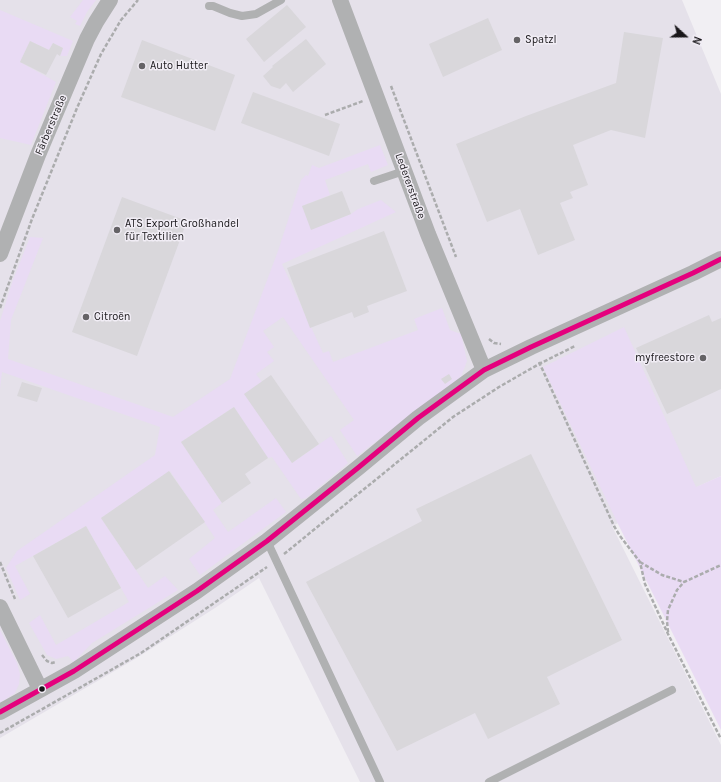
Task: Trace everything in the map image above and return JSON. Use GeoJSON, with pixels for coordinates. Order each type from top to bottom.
{"type":"FeatureCollection","features":[{"type":"Feature","properties":{"kind":"street","name":"Färberstraße"},"geometry":{"type":"LineString","coordinates":[[0,254],[38,155],[87,39],[110,0]]}},
{"type":"Feature","properties":{"kind":"street","name":"Ledererstraße"},"geometry":{"type":"LineString","coordinates":[[340,0],[428,234],[484,370]]}},
{"type":"Feature","properties":{"kind":"street"},"geometry":{"type":"LineString","coordinates":[[0,712],[74,671],[190,595],[267,541],[418,418],[484,370],[721,259]]}},
{"type":"Feature","properties":{"kind":"street"},"geometry":{"type":"LineString","coordinates":[[0,608],[40,689]]}},
{"type":"Feature","properties":{"kind":"lane"},"geometry":{"type":"LineString","coordinates":[[209,6],[242,16],[256,14],[281,0]]}},
{"type":"Feature","properties":{"kind":"lane"},"geometry":{"type":"LineString","coordinates":[[374,181],[404,171]]}},
{"type":"Feature","properties":{"kind":"lane"},"geometry":{"type":"LineString","coordinates":[[267,541],[380,782]]}},
{"type":"Feature","properties":{"kind":"lane"},"geometry":{"type":"LineString","coordinates":[[489,782],[672,690]]}},
{"type":"Feature","properties":{"kind":"path"},"geometry":{"type":"LineString","coordinates":[[0,308],[35,212],[101,54],[121,20],[138,0]]}},
{"type":"Feature","properties":{"kind":"path"},"geometry":{"type":"LineString","coordinates":[[389,82],[457,259]]}},
{"type":"Feature","properties":{"kind":"path"},"geometry":{"type":"LineString","coordinates":[[325,115],[376,96]]}},
{"type":"Feature","properties":{"kind":"path"},"geometry":{"type":"LineString","coordinates":[[488,338],[494,343],[503,344]]}},
{"type":"Feature","properties":{"kind":"path"},"geometry":{"type":"LineString","coordinates":[[0,733],[141,653],[277,560],[453,417],[499,387],[578,344]]}},
{"type":"Feature","properties":{"kind":"path"},"geometry":{"type":"LineString","coordinates":[[539,364],[620,536],[640,562],[662,575],[684,582]]}},
{"type":"Feature","properties":{"kind":"path"},"geometry":{"type":"LineString","coordinates":[[0,562],[16,601]]}},
{"type":"Feature","properties":{"kind":"path"},"geometry":{"type":"LineString","coordinates":[[640,562],[645,584],[668,634],[721,739]]}},
{"type":"Feature","properties":{"kind":"path"},"geometry":{"type":"LineString","coordinates":[[668,634],[668,610],[677,590],[684,582],[721,565]]}},
{"type":"Feature","properties":{"kind":"path"},"geometry":{"type":"LineString","coordinates":[[41,653],[44,658],[52,663],[62,660],[68,662],[84,686]]}},
{"type":"Feature","properties":{"kind":"shaded area"},"geometry":{"type":"Polygon","coordinates":[[[0,0],[682,0],[721,94],[721,476],[612,526],[721,745],[721,782],[360,782],[259,578],[135,659],[0,738],[0,0]]]}},
{"type":"Feature","properties":{"kind":"shaded area"},"geometry":{"type":"Polygon","coordinates":[[[83,0],[96,0],[87,12],[80,26],[75,24],[77,21],[70,17],[83,0]]]}},
{"type":"Feature","properties":{"kind":"shaded area"},"geometry":{"type":"Polygon","coordinates":[[[0,10],[73,41],[67,56],[60,56],[63,48],[53,43],[49,50],[30,41],[20,62],[56,82],[31,145],[0,138],[0,10]]]}},
{"type":"Feature","properties":{"kind":"shaded area"},"geometry":{"type":"Polygon","coordinates":[[[380,145],[388,165],[371,172],[368,164],[325,180],[330,195],[302,206],[312,229],[351,214],[358,209],[381,200],[396,212],[282,264],[323,353],[329,351],[333,362],[418,330],[414,319],[442,308],[450,330],[461,334],[467,361],[461,377],[357,456],[340,430],[354,420],[283,317],[263,331],[274,347],[267,352],[274,361],[256,374],[262,382],[292,463],[331,436],[348,463],[306,498],[301,499],[272,457],[268,458],[234,407],[181,442],[222,503],[213,510],[228,532],[276,498],[286,512],[200,575],[189,559],[215,538],[170,471],[101,518],[148,588],[165,576],[178,590],[92,643],[74,662],[68,656],[56,659],[47,655],[29,623],[40,615],[56,645],[129,602],[86,526],[15,566],[30,594],[20,600],[6,568],[17,551],[155,455],[160,427],[2,372],[0,388],[0,321],[13,280],[30,237],[43,238],[11,320],[8,359],[173,417],[230,379],[278,251],[301,180],[306,175],[308,176],[312,165],[319,168],[380,145]]]}},
{"type":"Feature","properties":{"kind":"shaded area"},"geometry":{"type":"Polygon","coordinates":[[[624,327],[696,487],[721,476],[721,730],[618,524],[543,367],[624,327]]]}},
{"type":"Feature","properties":{"kind":"shaded area"},"geometry":{"type":"Polygon","coordinates":[[[0,630],[17,663],[20,674],[19,684],[15,693],[0,703],[0,630]]]}},
{"type":"Feature","properties":{"kind":"building"},"geometry":{"type":"Polygon","coordinates":[[[287,5],[306,27],[264,62],[246,39],[287,5]]]}},
{"type":"Feature","properties":{"kind":"building"},"geometry":{"type":"Polygon","coordinates":[[[488,18],[502,50],[443,77],[429,44],[488,18]]]}},
{"type":"Feature","properties":{"kind":"building"},"geometry":{"type":"Polygon","coordinates":[[[624,32],[663,38],[645,138],[611,130],[573,145],[588,185],[570,192],[573,198],[560,203],[575,240],[538,255],[520,209],[487,222],[456,144],[526,116],[616,83],[624,32]]]}},
{"type":"Feature","properties":{"kind":"building"},"geometry":{"type":"Polygon","coordinates":[[[306,39],[326,64],[293,92],[286,83],[280,89],[271,86],[263,76],[273,67],[272,66],[306,39]]]}},
{"type":"Feature","properties":{"kind":"building"},"geometry":{"type":"Polygon","coordinates":[[[142,40],[235,75],[215,131],[121,97],[142,40]]]}},
{"type":"Feature","properties":{"kind":"building"},"geometry":{"type":"Polygon","coordinates":[[[30,41],[49,50],[53,43],[63,48],[60,56],[57,54],[46,75],[20,62],[30,41]]]}},
{"type":"Feature","properties":{"kind":"building"},"geometry":{"type":"Polygon","coordinates":[[[253,92],[340,124],[329,156],[241,123],[253,92]]]}},
{"type":"Feature","properties":{"kind":"building"},"geometry":{"type":"Polygon","coordinates":[[[342,191],[351,214],[311,230],[302,206],[342,191]]]}},
{"type":"Feature","properties":{"kind":"building"},"geometry":{"type":"Polygon","coordinates":[[[122,197],[187,221],[137,356],[72,332],[122,197]]]}},
{"type":"Feature","properties":{"kind":"building"},"geometry":{"type":"Polygon","coordinates":[[[384,231],[407,291],[367,306],[369,312],[354,318],[352,312],[310,328],[287,268],[384,231]]]}},
{"type":"Feature","properties":{"kind":"building"},"geometry":{"type":"Polygon","coordinates":[[[709,315],[712,322],[721,318],[721,389],[667,414],[636,348],[709,315]]]}},
{"type":"Feature","properties":{"kind":"building"},"geometry":{"type":"Polygon","coordinates":[[[449,374],[452,379],[445,384],[441,379],[449,374]]]}},
{"type":"Feature","properties":{"kind":"building"},"geometry":{"type":"Polygon","coordinates":[[[271,375],[319,444],[292,463],[244,394],[271,375]]]}},
{"type":"Feature","properties":{"kind":"building"},"geometry":{"type":"Polygon","coordinates":[[[22,382],[42,388],[37,402],[17,396],[22,382]]]}},
{"type":"Feature","properties":{"kind":"building"},"geometry":{"type":"Polygon","coordinates":[[[234,407],[268,458],[245,474],[251,483],[222,503],[181,442],[234,407]]]}},
{"type":"Feature","properties":{"kind":"building"},"geometry":{"type":"Polygon","coordinates":[[[531,454],[622,640],[547,677],[560,704],[488,739],[475,713],[397,751],[306,582],[422,521],[416,509],[531,454]]]}},
{"type":"Feature","properties":{"kind":"building"},"geometry":{"type":"Polygon","coordinates":[[[169,471],[205,522],[136,570],[101,518],[169,471]]]}},
{"type":"Feature","properties":{"kind":"building"},"geometry":{"type":"Polygon","coordinates":[[[86,526],[121,588],[68,618],[33,556],[86,526]]]}},
{"type":"Feature","properties":{"kind":"transit line"},"geometry":{"type":"LineString","coordinates":[[0,712],[74,671],[197,591],[267,541],[418,418],[484,370],[721,259]]}},
{"type":"Feature","properties":{"kind":"place","name":"Spatzl"},"geometry":{"type":"Point","coordinates":[517,40]}},
{"type":"Feature","properties":{"kind":"place","name":"Auto Hutter"},"geometry":{"type":"Point","coordinates":[142,66]}},
{"type":"Feature","properties":{"kind":"place","name":"ATS Export Großhandel für Textilien"},"geometry":{"type":"Point","coordinates":[117,230]}},
{"type":"Feature","properties":{"kind":"place","name":"Citroën"},"geometry":{"type":"Point","coordinates":[86,317]}},
{"type":"Feature","properties":{"kind":"place","name":"myfreestore"},"geometry":{"type":"Point","coordinates":[703,358]}}]}
